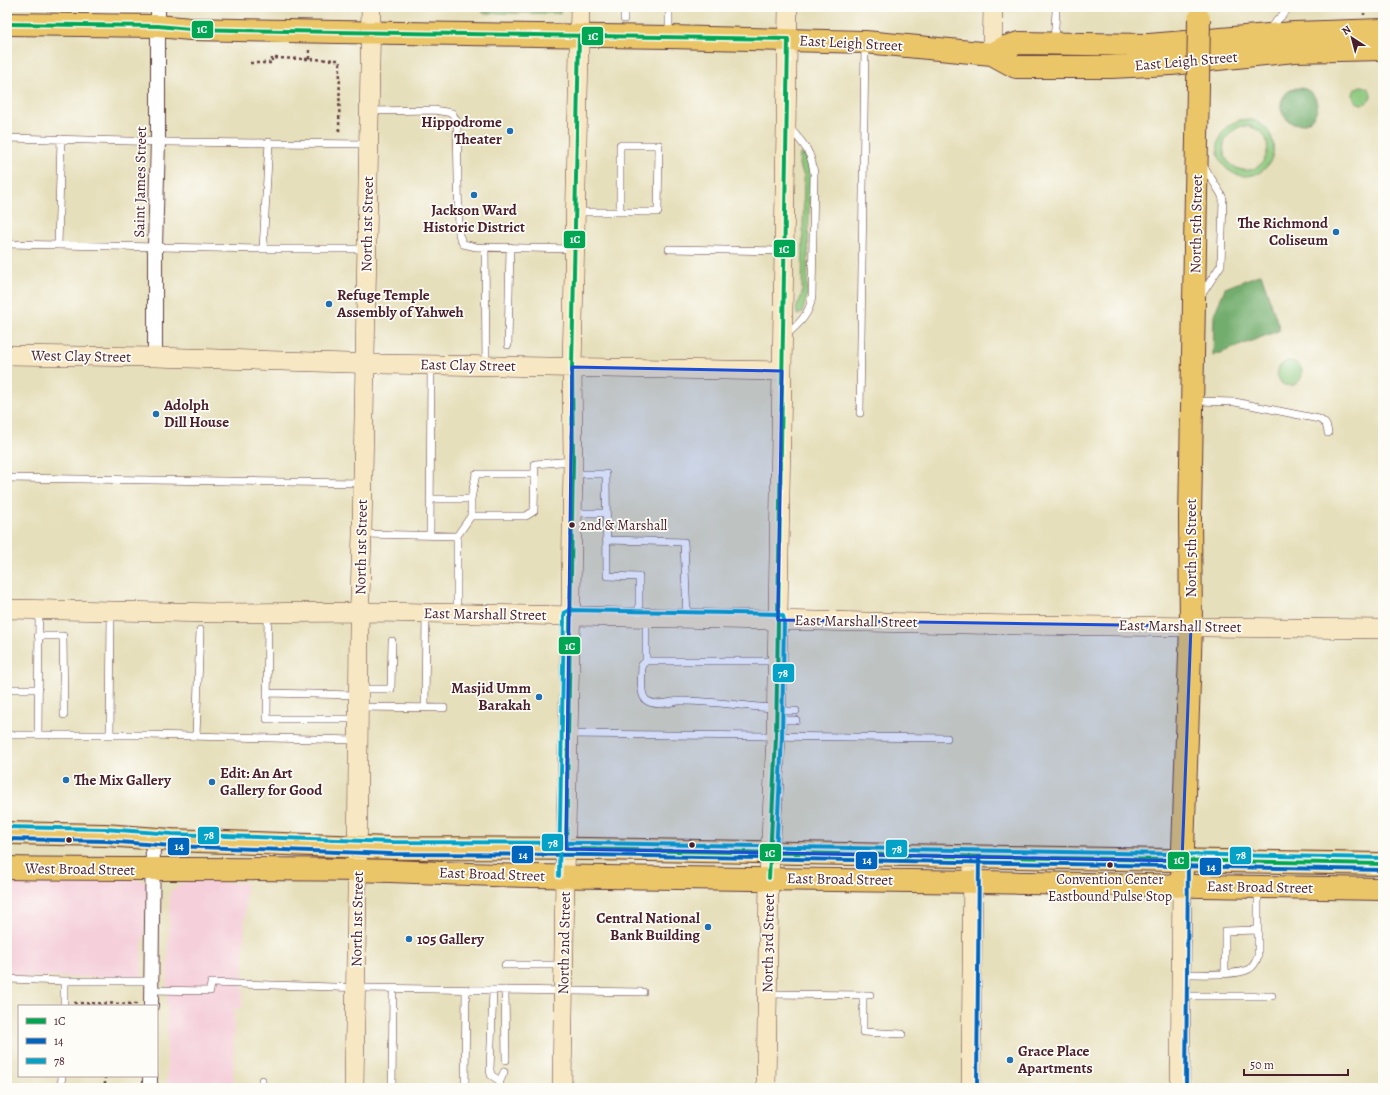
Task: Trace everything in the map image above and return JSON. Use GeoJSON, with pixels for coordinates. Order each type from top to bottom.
{"type":"FeatureCollection","features":[{"type":"Feature","properties":{"kind":"main road","name":"North 5th Street"},"geometry":{"type":"LineString","coordinates":[[1182,885],[1191,626],[1190,518],[1200,13]]}},
{"type":"Feature","properties":{"kind":"main road","name":"East Leigh Street"},"geometry":{"type":"LineString","coordinates":[[7,24],[158,16],[190,28],[788,39],[865,42],[992,54],[1016,67],[1091,68],[1171,64],[1294,51],[1383,49]]}},
{"type":"Feature","properties":{"kind":"main road","name":"East Leigh Street"},"geometry":{"type":"LineString","coordinates":[[992,54],[1019,43],[1149,46],[1301,32],[1383,30]]}},
{"type":"Feature","properties":{"kind":"main road"},"geometry":{"type":"LineString","coordinates":[[7,833],[105,835],[153,838]]}},
{"type":"Feature","properties":{"kind":"main road","name":"East Broad Street"},"geometry":{"type":"LineString","coordinates":[[153,838],[358,846],[1383,864]]}},
{"type":"Feature","properties":{"kind":"main road","name":"West Broad Street"},"geometry":{"type":"LineString","coordinates":[[7,868],[153,869]]}},
{"type":"Feature","properties":{"kind":"main road","name":"East Broad Street"},"geometry":{"type":"LineString","coordinates":[[153,869],[252,868],[565,876],[973,881],[1258,888],[1383,889]]}},
{"type":"Feature","properties":{"kind":"street","name":"North 1st Street"},"geometry":{"type":"LineString","coordinates":[[354,1088],[358,870],[358,703],[371,7]]}},
{"type":"Feature","properties":{"kind":"street","name":"North 2nd Street"},"geometry":{"type":"LineString","coordinates":[[562,1088],[573,467],[572,367],[580,7]]}},
{"type":"Feature","properties":{"kind":"street","name":"North 3rd Street"},"geometry":{"type":"LineString","coordinates":[[766,1088],[769,878],[776,719],[788,7]]}},
{"type":"Feature","properties":{"kind":"street"},"geometry":{"type":"LineString","coordinates":[[992,54],[993,7]]}},
{"type":"Feature","properties":{"kind":"street","name":"Saint James Street"},"geometry":{"type":"LineString","coordinates":[[155,357],[158,16]]}},
{"type":"Feature","properties":{"kind":"street","name":"West Clay Street"},"geometry":{"type":"LineString","coordinates":[[7,355],[155,357]]}},
{"type":"Feature","properties":{"kind":"street","name":"East Clay Street"},"geometry":{"type":"LineString","coordinates":[[155,357],[365,364],[782,370]]}},
{"type":"Feature","properties":{"kind":"street","name":"East Marshall Street"},"geometry":{"type":"LineString","coordinates":[[7,609],[39,610],[111,620],[162,612],[360,612],[1015,625],[1383,629]]}},
{"type":"Feature","properties":{"kind":"street"},"geometry":{"type":"LineString","coordinates":[[145,1005],[151,986],[153,838]]}},
{"type":"Feature","properties":{"kind":"street"},"geometry":{"type":"LineString","coordinates":[[971,1088],[973,857]]}},
{"type":"Feature","properties":{"kind":"street","name":"North 5th Street"},"geometry":{"type":"LineString","coordinates":[[1180,1088],[1182,885]]}},
{"type":"Feature","properties":{"kind":"street"},"geometry":{"type":"LineString","coordinates":[[150,1077],[150,1088]]}},
{"type":"Feature","properties":{"kind":"lane"},"geometry":{"type":"LineString","coordinates":[[624,7],[624,19]]}},
{"type":"Feature","properties":{"kind":"lane"},"geometry":{"type":"LineString","coordinates":[[669,7],[669,37]]}},
{"type":"Feature","properties":{"kind":"lane"},"geometry":{"type":"LineString","coordinates":[[1263,36],[1290,7]]}},
{"type":"Feature","properties":{"kind":"lane"},"geometry":{"type":"LineString","coordinates":[[1054,44],[1056,11]]}},
{"type":"Feature","properties":{"kind":"lane"},"geometry":{"type":"LineString","coordinates":[[860,413],[865,42]]}},
{"type":"Feature","properties":{"kind":"lane"},"geometry":{"type":"LineString","coordinates":[[370,111],[434,110],[452,113],[457,122],[459,235],[463,244],[476,247],[510,246],[574,249]]}},
{"type":"Feature","properties":{"kind":"lane"},"geometry":{"type":"LineString","coordinates":[[783,338],[802,320],[811,305],[814,173],[812,159],[803,143],[786,124]]}},
{"type":"Feature","properties":{"kind":"lane"},"geometry":{"type":"LineString","coordinates":[[7,138],[368,144]]}},
{"type":"Feature","properties":{"kind":"lane"},"geometry":{"type":"LineString","coordinates":[[58,245],[61,140]]}},
{"type":"Feature","properties":{"kind":"lane"},"geometry":{"type":"LineString","coordinates":[[263,249],[269,142]]}},
{"type":"Feature","properties":{"kind":"lane"},"geometry":{"type":"LineString","coordinates":[[575,212],[620,212],[658,212],[659,145],[620,145],[620,212]]}},
{"type":"Feature","properties":{"kind":"lane"},"geometry":{"type":"LineString","coordinates":[[7,244],[263,249],[367,249]]}},
{"type":"Feature","properties":{"kind":"lane"},"geometry":{"type":"LineString","coordinates":[[508,345],[510,246]]}},
{"type":"Feature","properties":{"kind":"lane"},"geometry":{"type":"LineString","coordinates":[[485,247],[486,366]]}},
{"type":"Feature","properties":{"kind":"lane"},"geometry":{"type":"LineString","coordinates":[[670,249],[784,251]]}},
{"type":"Feature","properties":{"kind":"lane"},"geometry":{"type":"LineString","coordinates":[[430,536],[431,365]]}},
{"type":"Feature","properties":{"kind":"lane"},"geometry":{"type":"LineString","coordinates":[[1193,400],[1235,402],[1319,419],[1325,422],[1328,433]]}},
{"type":"Feature","properties":{"kind":"lane"},"geometry":{"type":"LineString","coordinates":[[471,516],[526,516],[534,512],[535,464],[573,467],[606,474],[607,576],[639,578],[646,661]]}},
{"type":"Feature","properties":{"kind":"lane"},"geometry":{"type":"LineString","coordinates":[[457,614],[457,536],[471,516],[471,499],[476,474],[535,474]]}},
{"type":"Feature","properties":{"kind":"lane"},"geometry":{"type":"LineString","coordinates":[[7,478],[363,483]]}},
{"type":"Feature","properties":{"kind":"lane"},"geometry":{"type":"LineString","coordinates":[[430,499],[471,499]]}},
{"type":"Feature","properties":{"kind":"lane"},"geometry":{"type":"LineString","coordinates":[[572,513],[606,513]]}},
{"type":"Feature","properties":{"kind":"lane"},"geometry":{"type":"LineString","coordinates":[[362,534],[457,536]]}},
{"type":"Feature","properties":{"kind":"lane"},"geometry":{"type":"LineString","coordinates":[[607,540],[684,542],[686,619]]}},
{"type":"Feature","properties":{"kind":"lane"},"geometry":{"type":"LineString","coordinates":[[38,735],[39,610]]}},
{"type":"Feature","properties":{"kind":"lane"},"geometry":{"type":"LineString","coordinates":[[268,613],[267,719],[358,703],[391,689],[392,642]]}},
{"type":"Feature","properties":{"kind":"lane"},"geometry":{"type":"LineString","coordinates":[[425,707],[426,614]]}},
{"type":"Feature","properties":{"kind":"lane"},"geometry":{"type":"LineString","coordinates":[[110,735],[111,620]]}},
{"type":"Feature","properties":{"kind":"lane"},"geometry":{"type":"LineString","coordinates":[[196,736],[200,630]]}},
{"type":"Feature","properties":{"kind":"lane"},"geometry":{"type":"LineString","coordinates":[[38,636],[63,636],[64,715]]}},
{"type":"Feature","properties":{"kind":"lane"},"geometry":{"type":"LineString","coordinates":[[777,660],[646,661],[642,665],[642,694],[645,699],[652,703],[680,701],[715,702],[757,708],[776,719],[947,738]]}},
{"type":"Feature","properties":{"kind":"lane"},"geometry":{"type":"LineString","coordinates":[[7,689],[39,690]]}},
{"type":"Feature","properties":{"kind":"lane"},"geometry":{"type":"LineString","coordinates":[[267,693],[358,703],[444,708]]}},
{"type":"Feature","properties":{"kind":"lane"},"geometry":{"type":"LineString","coordinates":[[568,734],[756,736],[776,719],[796,711]]}},
{"type":"Feature","properties":{"kind":"lane"},"geometry":{"type":"LineString","coordinates":[[776,719],[796,720]]}},
{"type":"Feature","properties":{"kind":"lane"},"geometry":{"type":"LineString","coordinates":[[7,735],[196,736],[358,740]]}},
{"type":"Feature","properties":{"kind":"lane"},"geometry":{"type":"LineString","coordinates":[[1182,974],[1239,973],[1250,969],[1255,964],[1258,956],[1258,888]]}},
{"type":"Feature","properties":{"kind":"lane"},"geometry":{"type":"LineString","coordinates":[[1225,973],[1225,931],[1258,930]]}},
{"type":"Feature","properties":{"kind":"lane"},"geometry":{"type":"LineString","coordinates":[[505,964],[564,965]]}},
{"type":"Feature","properties":{"kind":"lane"},"geometry":{"type":"LineString","coordinates":[[7,978],[151,986],[210,991],[210,983],[393,989],[643,992]]}},
{"type":"Feature","properties":{"kind":"lane"},"geometry":{"type":"LineString","coordinates":[[64,981],[64,1005]]}},
{"type":"Feature","properties":{"kind":"lane"},"geometry":{"type":"LineString","coordinates":[[392,1088],[393,989]]}},
{"type":"Feature","properties":{"kind":"lane"},"geometry":{"type":"LineString","coordinates":[[465,1088],[466,989]]}},
{"type":"Feature","properties":{"kind":"lane"},"geometry":{"type":"LineString","coordinates":[[493,990],[490,1070],[491,1075],[499,1084],[504,1072]]}},
{"type":"Feature","properties":{"kind":"lane"},"geometry":{"type":"LineString","coordinates":[[505,990],[506,1060]]}},
{"type":"Feature","properties":{"kind":"lane"},"geometry":{"type":"LineString","coordinates":[[767,994],[867,995],[863,1032],[902,1034]]}},
{"type":"Feature","properties":{"kind":"lane"},"geometry":{"type":"LineString","coordinates":[[1182,996],[1272,996]]}},
{"type":"Feature","properties":{"kind":"lane"},"geometry":{"type":"LineString","coordinates":[[62,1077],[62,1088]]}},
{"type":"Feature","properties":{"kind":"lane"},"geometry":{"type":"LineString","coordinates":[[262,1080],[262,1088]]}},
{"type":"Feature","properties":{"kind":"path"},"geometry":{"type":"LineString","coordinates":[[1364,7],[1364,15]]}},
{"type":"Feature","properties":{"kind":"path"},"geometry":{"type":"LineString","coordinates":[[309,49],[309,59]]}},
{"type":"Feature","properties":{"kind":"path"},"geometry":{"type":"LineString","coordinates":[[250,63],[272,63],[272,58],[336,59],[340,62],[339,143]]}},
{"type":"Feature","properties":{"kind":"path"},"geometry":{"type":"LineString","coordinates":[[64,1005],[145,1005]]}},
{"type":"Feature","properties":{"kind":"path"},"geometry":{"type":"LineString","coordinates":[[105,1077],[105,1086]]}},
{"type":"Feature","properties":{"kind":"highlighted area"},"geometry":{"type":"Polygon","coordinates":[[[572,367],[782,371],[778,620],[1191,626],[1182,861],[566,849],[572,367]]]}},
{"type":"Feature","properties":{"kind":"shaded area"},"geometry":{"type":"Polygon","coordinates":[[[7,875],[130,877],[147,883],[144,936],[142,942],[141,977],[7,977],[7,875]]]}},
{"type":"Feature","properties":{"kind":"shaded area"},"geometry":{"type":"Polygon","coordinates":[[[184,881],[246,883],[242,1008],[234,1009],[233,1087],[167,1086],[167,992],[170,892],[184,881]]]}},
{"type":"Feature","properties":{"kind":"green space"},"geometry":{"type":"Polygon","coordinates":[[[483,7],[560,7],[560,13],[483,13],[483,7]]]}},
{"type":"Feature","properties":{"kind":"green space"},"geometry":{"type":"Polygon","coordinates":[[[1358,86],[1366,86],[1371,91],[1369,102],[1366,104],[1358,104],[1353,99],[1353,91],[1358,86]]]}},
{"type":"Feature","properties":{"kind":"green space"},"geometry":{"type":"Polygon","coordinates":[[[1303,88],[1312,93],[1316,99],[1316,113],[1312,119],[1303,124],[1295,124],[1286,119],[1282,113],[1281,102],[1286,93],[1292,89],[1303,88]]]}},
{"type":"Feature","properties":{"kind":"green space"},"geometry":{"type":"Polygon","coordinates":[[[1240,120],[1252,120],[1262,125],[1269,133],[1273,142],[1271,161],[1265,169],[1256,174],[1245,176],[1235,174],[1226,168],[1219,158],[1218,146],[1221,135],[1229,125],[1240,120]],[[1242,126],[1237,128],[1232,131],[1224,144],[1224,154],[1227,160],[1239,169],[1249,170],[1258,166],[1264,160],[1267,151],[1267,142],[1263,134],[1255,128],[1242,126]]]}},
{"type":"Feature","properties":{"kind":"green space"},"geometry":{"type":"Polygon","coordinates":[[[801,153],[808,159],[810,172],[807,296],[802,313],[798,315],[796,309],[802,293],[804,175],[799,165],[801,153]]]}},
{"type":"Feature","properties":{"kind":"green space"},"geometry":{"type":"Polygon","coordinates":[[[1261,274],[1280,330],[1213,356],[1214,315],[1225,288],[1261,274]]]}},
{"type":"Feature","properties":{"kind":"green space"},"geometry":{"type":"Polygon","coordinates":[[[1287,361],[1294,362],[1299,365],[1302,370],[1300,380],[1296,384],[1290,386],[1282,384],[1277,376],[1279,366],[1287,361]]]}},
{"type":"Feature","properties":{"kind":"transit line","name":"1C"},"geometry":{"type":"LineString","coordinates":[[7,24],[158,26],[190,29],[337,32],[788,39]]}},
{"type":"Feature","properties":{"kind":"transit line","name":"1C"},"geometry":{"type":"LineString","coordinates":[[566,849],[573,461],[572,367],[579,36]]}},
{"type":"Feature","properties":{"kind":"transit line","name":"1C"},"geometry":{"type":"LineString","coordinates":[[769,878],[776,737],[788,39]]}},
{"type":"Feature","properties":{"kind":"transit line","name":"78"},"geometry":{"type":"LineString","coordinates":[[559,876],[564,616],[565,612],[570,610],[778,614],[783,616],[782,737],[776,853]]}},
{"type":"Feature","properties":{"kind":"transit line","name":"78"},"geometry":{"type":"LineString","coordinates":[[7,827],[105,829],[172,834],[392,842],[591,843],[1383,858]]}},
{"type":"Feature","properties":{"kind":"transit line","name":"14"},"geometry":{"type":"LineString","coordinates":[[7,839],[105,841],[172,846],[392,854],[591,855],[1383,870]]}},
{"type":"Feature","properties":{"kind":"transit line","name":"1C"},"geometry":{"type":"LineString","coordinates":[[566,849],[1383,864]]}},
{"type":"Feature","properties":{"kind":"transit line","name":"14"},"geometry":{"type":"LineString","coordinates":[[977,1088],[979,857]]}},
{"type":"Feature","properties":{"kind":"transit line","name":"14"},"geometry":{"type":"LineString","coordinates":[[1186,1088],[1188,861]]}},
{"type":"Feature","properties":{"kind":"place","name":"Hippodrome Theater"},"geometry":{"type":"Point","coordinates":[510,131]}},
{"type":"Feature","properties":{"kind":"place","name":"Jackson Ward Historic District"},"geometry":{"type":"Point","coordinates":[474,195]}},
{"type":"Feature","properties":{"kind":"place","name":"The Richmond Coliseum"},"geometry":{"type":"Point","coordinates":[1336,232]}},
{"type":"Feature","properties":{"kind":"place","name":"Refuge Temple Assembly of Yahweh"},"geometry":{"type":"Point","coordinates":[329,304]}},
{"type":"Feature","properties":{"kind":"place","name":"Adolph Dill House"},"geometry":{"type":"Point","coordinates":[156,414]}},
{"type":"Feature","properties":{"kind":"place","name":"2nd & Marshall"},"geometry":{"type":"Point","coordinates":[572,525]}},
{"type":"Feature","properties":{"kind":"place","name":"Masjid Umm Barakah"},"geometry":{"type":"Point","coordinates":[539,697]}},
{"type":"Feature","properties":{"kind":"place","name":"The Mix Gallery"},"geometry":{"type":"Point","coordinates":[66,780]}},
{"type":"Feature","properties":{"kind":"place","name":"Edit: An Art Gallery for Good"},"geometry":{"type":"Point","coordinates":[212,782]}},
{"type":"Feature","properties":{"kind":"place","name":"Convention Center Eastbound Pulse Stop"},"geometry":{"type":"Point","coordinates":[1110,865]}},
{"type":"Feature","properties":{"kind":"place","name":"Central National Bank Building"},"geometry":{"type":"Point","coordinates":[708,927]}},
{"type":"Feature","properties":{"kind":"place","name":"105 Gallery"},"geometry":{"type":"Point","coordinates":[409,939]}},
{"type":"Feature","properties":{"kind":"place","name":"Grace Place Apartments"},"geometry":{"type":"Point","coordinates":[1010,1060]}}]}
